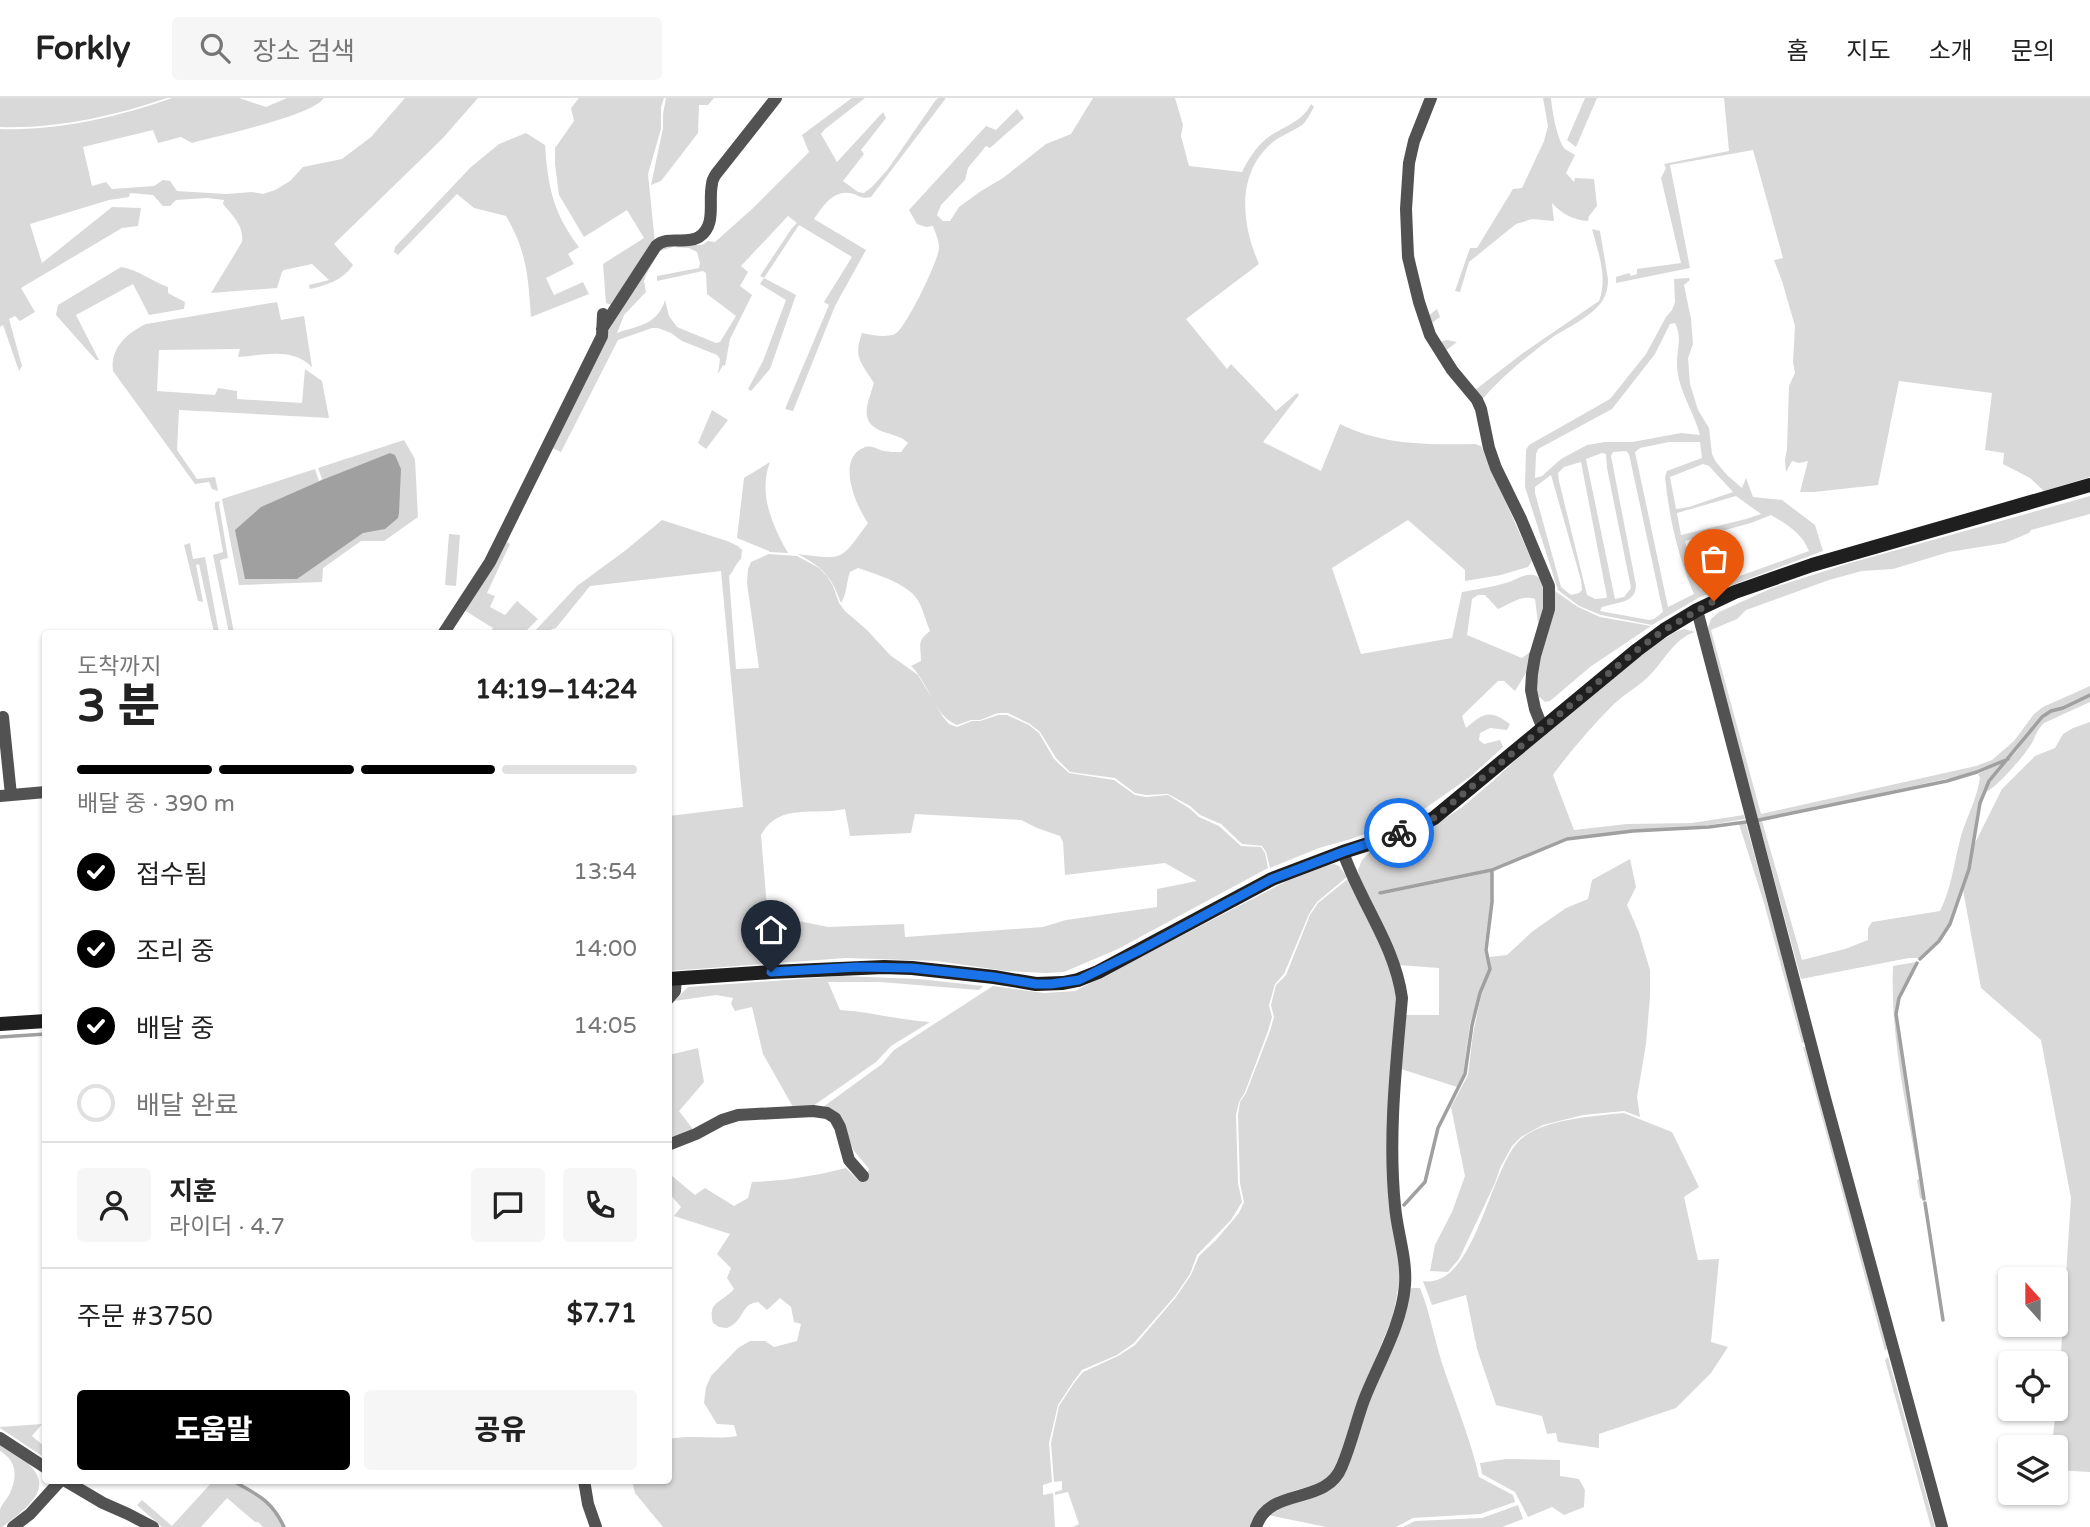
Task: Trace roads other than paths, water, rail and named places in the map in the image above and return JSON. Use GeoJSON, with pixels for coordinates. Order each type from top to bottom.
{"type":"FeatureCollection","features":[{"type":"Feature","properties":{"kind":"main road"},"geometry":{"type":"LineString","coordinates":[[672,979],[884,967],[994,977],[1036,984],[1079,980],[1272,879],[1434,818],[1637,650],[1697,610],[1762,582],[1861,549],[1984,517],[2090,485]]}},
{"type":"Feature","properties":{"kind":"main road"},"geometry":{"type":"LineString","coordinates":[[0,1024],[42,1021]]}},
{"type":"Feature","properties":{"kind":"street"},"geometry":{"type":"LineString","coordinates":[[602,329],[660,242],[693,239],[706,230],[712,206],[711,185],[716,174],[776,98]]}},
{"type":"Feature","properties":{"kind":"street"},"geometry":{"type":"LineString","coordinates":[[1431,98],[1414,141],[1409,163],[1406,221],[1409,257],[1430,335],[1452,370],[1477,400],[1496,468],[1549,586],[1549,609],[1535,656],[1531,690],[1543,729]]}},
{"type":"Feature","properties":{"kind":"street"},"geometry":{"type":"LineString","coordinates":[[446,630],[490,562],[602,336],[603,314]]}},
{"type":"Feature","properties":{"kind":"street"},"geometry":{"type":"LineString","coordinates":[[1697,610],[1822,1087],[1942,1527]]}},
{"type":"Feature","properties":{"kind":"street"},"geometry":{"type":"LineString","coordinates":[[3,717],[6,795],[42,792]]}},
{"type":"Feature","properties":{"kind":"street"},"geometry":{"type":"LineString","coordinates":[[1256,1527],[1260,1516],[1270,1507],[1319,1490],[1336,1479],[1394,1326],[1405,1287],[1404,1257],[1395,1206],[1393,1157],[1393,1099],[1401,988],[1394,959],[1351,874],[1343,852]]}},
{"type":"Feature","properties":{"kind":"street"},"geometry":{"type":"LineString","coordinates":[[672,1143],[738,1115],[813,1111],[827,1113],[835,1118],[849,1160],[863,1176]]}},
{"type":"Feature","properties":{"kind":"street"},"geometry":{"type":"LineString","coordinates":[[0,1438],[42,1465]]}},
{"type":"Feature","properties":{"kind":"street"},"geometry":{"type":"LineString","coordinates":[[13,1527],[59,1484]]}},
{"type":"Feature","properties":{"kind":"street"},"geometry":{"type":"LineString","coordinates":[[70,1484],[153,1527]]}},
{"type":"Feature","properties":{"kind":"street"},"geometry":{"type":"LineString","coordinates":[[585,1484],[596,1527]]}},
{"type":"Feature","properties":{"kind":"waterway"},"geometry":{"type":"LineString","coordinates":[[1920,959],[1939,941],[1950,924],[1969,869],[1980,803],[1989,781],[2042,717],[2090,695]]}},
{"type":"Feature","properties":{"kind":"waterway"},"geometry":{"type":"LineString","coordinates":[[1759,820],[1947,781],[2008,759]]}},
{"type":"Feature","properties":{"kind":"waterway"},"geometry":{"type":"LineString","coordinates":[[1380,893],[1492,870],[1567,839],[1746,822]]}},
{"type":"Feature","properties":{"kind":"waterway"},"geometry":{"type":"LineString","coordinates":[[1404,1205],[1425,1182],[1438,1128],[1465,1074],[1472,1025],[1480,993],[1490,969],[1486,950],[1492,902],[1492,871]]}},
{"type":"Feature","properties":{"kind":"waterway"},"geometry":{"type":"LineString","coordinates":[[1917,963],[1899,998],[1896,1014],[1924,1199]]}},
{"type":"Feature","properties":{"kind":"waterway"},"geometry":{"type":"LineString","coordinates":[[0,1037],[42,1034]]}},
{"type":"Feature","properties":{"kind":"waterway"},"geometry":{"type":"LineString","coordinates":[[1925,1203],[1943,1320]]}},
{"type":"Feature","properties":{"kind":"waterway"},"geometry":{"type":"LineString","coordinates":[[238,1484],[268,1504],[284,1527]]}}]}
